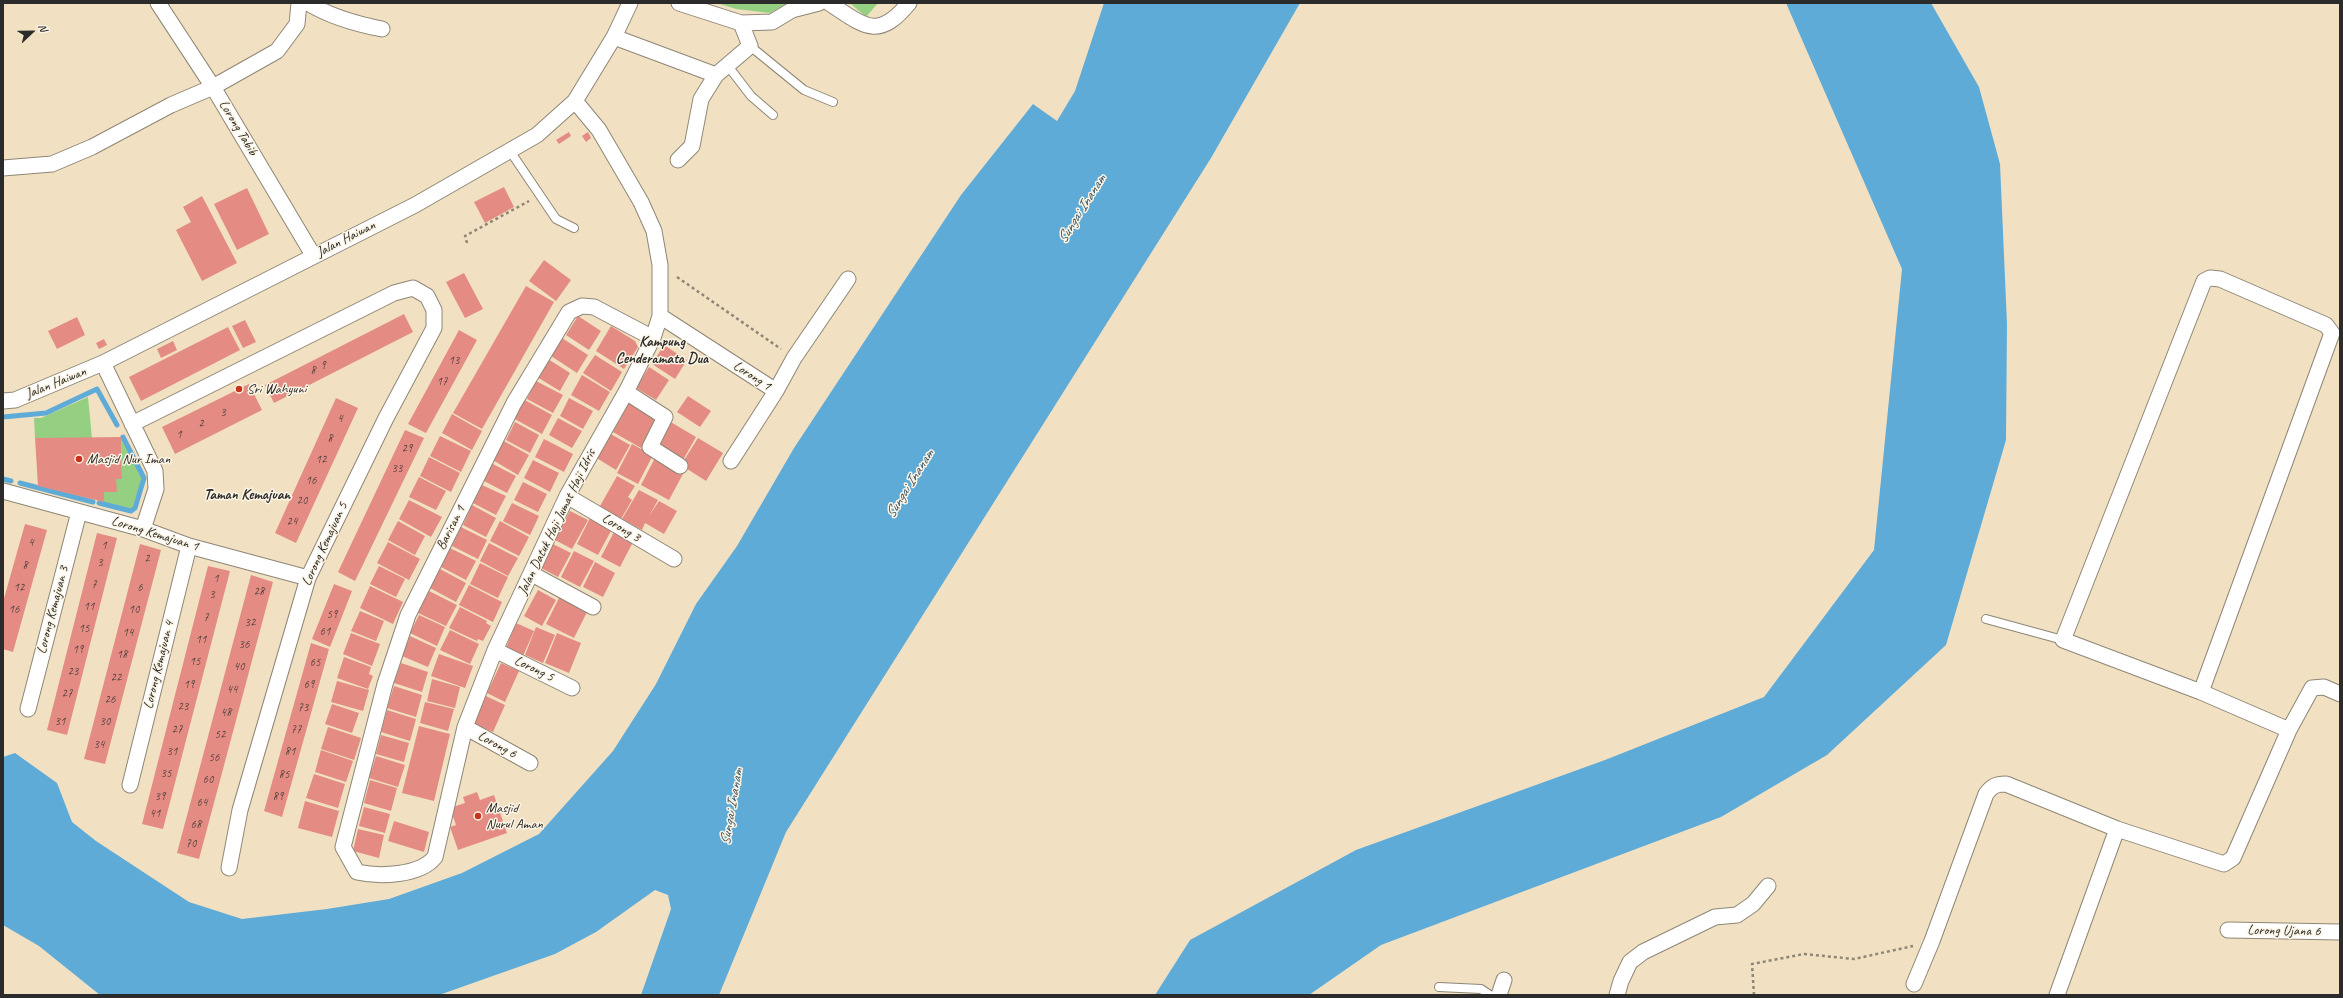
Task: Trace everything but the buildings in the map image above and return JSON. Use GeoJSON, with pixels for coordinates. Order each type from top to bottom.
{"type":"FeatureCollection","features":[{"type":"Feature","properties":{"kind":"street","name":"Lorong Tabib"},"geometry":{"type":"LineString","coordinates":[[158,3],[213,87],[313,255]]}},
{"type":"Feature","properties":{"kind":"street"},"geometry":{"type":"LineString","coordinates":[[3,168],[52,164],[92,147],[171,105],[213,87],[277,51],[297,24],[299,3]]}},
{"type":"Feature","properties":{"kind":"street"},"geometry":{"type":"LineString","coordinates":[[308,3],[321,11],[353,23],[382,29]]}},
{"type":"Feature","properties":{"kind":"street","name":"Jalan Haiwan"},"geometry":{"type":"LineString","coordinates":[[3,401],[15,400],[62,382],[103,363],[415,204],[537,135],[575,101],[614,37],[630,3]]}},
{"type":"Feature","properties":{"kind":"street"},"geometry":{"type":"LineString","coordinates":[[679,3],[741,23],[772,22],[792,10],[820,3]]}},
{"type":"Feature","properties":{"kind":"street"},"geometry":{"type":"LineString","coordinates":[[829,3],[866,26],[884,26],[899,16],[909,3]]}},
{"type":"Feature","properties":{"kind":"street"},"geometry":{"type":"LineString","coordinates":[[678,160],[692,146],[702,99],[722,71],[750,46],[741,23]]}},
{"type":"Feature","properties":{"kind":"street"},"geometry":{"type":"LineString","coordinates":[[614,37],[722,71]]}},
{"type":"Feature","properties":{"kind":"street","name":"Jalan Datuk Haji Jumat Haji Idris"},"geometry":{"type":"LineString","coordinates":[[343,847],[357,872],[372,875],[388,875],[429,864],[435,857],[465,727],[495,650],[568,496],[626,392],[652,338],[660,316],[660,265],[654,231],[641,202],[599,130],[575,101]]}},
{"type":"Feature","properties":{"kind":"street"},"geometry":{"type":"LineString","coordinates":[[2201,692],[2332,333],[2326,325],[2220,279],[2210,278],[2204,281],[2063,640],[2201,692],[2289,730]]}},
{"type":"Feature","properties":{"kind":"street"},"geometry":{"type":"LineString","coordinates":[[776,391],[794,358],[848,279]]}},
{"type":"Feature","properties":{"kind":"street","name":"Lorong Kemajuan 5"},"geometry":{"type":"LineString","coordinates":[[132,424],[394,293],[413,288],[427,296],[434,310],[434,328],[386,418],[308,578],[240,810],[229,868]]}},
{"type":"Feature","properties":{"kind":"street","name":"Barisan 1"},"geometry":{"type":"LineString","coordinates":[[343,847],[385,684],[408,615],[514,403],[563,320],[569,312],[582,306],[594,307],[652,338]]}},
{"type":"Feature","properties":{"kind":"street","name":"Lorong 1"},"geometry":{"type":"LineString","coordinates":[[660,316],[776,391],[731,461]]}},
{"type":"Feature","properties":{"kind":"street"},"geometry":{"type":"LineString","coordinates":[[103,363],[155,472],[156,489],[143,529]]}},
{"type":"Feature","properties":{"kind":"street"},"geometry":{"type":"LineString","coordinates":[[626,392],[665,417],[650,447],[680,466]]}},
{"type":"Feature","properties":{"kind":"street","name":"Lorong Kemajuan 1"},"geometry":{"type":"LineString","coordinates":[[3,491],[143,529],[189,546],[308,578]]}},
{"type":"Feature","properties":{"kind":"street","name":"Lorong 3"},"geometry":{"type":"LineString","coordinates":[[568,496],[674,559]]}},
{"type":"Feature","properties":{"kind":"street","name":"Lorong Kemajuan 3"},"geometry":{"type":"LineString","coordinates":[[28,709],[79,512]]}},
{"type":"Feature","properties":{"kind":"street","name":"Lorong Kemajuan 4"},"geometry":{"type":"LineString","coordinates":[[130,785],[189,546]]}},
{"type":"Feature","properties":{"kind":"street"},"geometry":{"type":"LineString","coordinates":[[532,574],[593,607]]}},
{"type":"Feature","properties":{"kind":"street","name":"Lorong 5"},"geometry":{"type":"LineString","coordinates":[[495,650],[572,688]]}},
{"type":"Feature","properties":{"kind":"street"},"geometry":{"type":"LineString","coordinates":[[1914,984],[1932,941],[1986,794],[1991,787],[1998,784],[2006,784],[2117,829],[2224,864],[2233,858],[2289,730],[2312,688],[2324,686],[2340,694]]}},
{"type":"Feature","properties":{"kind":"street","name":"Lorong 6"},"geometry":{"type":"LineString","coordinates":[[465,727],[530,763]]}},
{"type":"Feature","properties":{"kind":"street"},"geometry":{"type":"LineString","coordinates":[[2057,995],[2117,829]]}},
{"type":"Feature","properties":{"kind":"street"},"geometry":{"type":"LineString","coordinates":[[1617,995],[1621,981],[1630,962],[1643,952],[1716,917],[1737,915],[1752,904],[1768,886]]}},
{"type":"Feature","properties":{"kind":"street","name":"Lorong Ujana 6"},"geometry":{"type":"LineString","coordinates":[[2228,930],[2340,932]]}},
{"type":"Feature","properties":{"kind":"street"},"geometry":{"type":"LineString","coordinates":[[1499,995],[1504,980]]}},
{"type":"Feature","properties":{"kind":"lane"},"geometry":{"type":"LineString","coordinates":[[750,46],[804,90],[832,102]]}},
{"type":"Feature","properties":{"kind":"lane"},"geometry":{"type":"LineString","coordinates":[[722,71],[772,116]]}},
{"type":"Feature","properties":{"kind":"lane"},"geometry":{"type":"LineString","coordinates":[[510,151],[556,219],[574,228]]}},
{"type":"Feature","properties":{"kind":"lane"},"geometry":{"type":"LineString","coordinates":[[1986,619],[2063,640]]}},
{"type":"Feature","properties":{"kind":"lane"},"geometry":{"type":"LineString","coordinates":[[1439,987],[1481,990],[1490,995]]}},
{"type":"Feature","properties":{"kind":"path"},"geometry":{"type":"LineString","coordinates":[[466,242],[465,236],[540,196]]}},
{"type":"Feature","properties":{"kind":"path"},"geometry":{"type":"LineString","coordinates":[[660,265],[794,358]]}},
{"type":"Feature","properties":{"kind":"path"},"geometry":{"type":"LineString","coordinates":[[1754,995],[1752,964],[1804,954],[1854,959],[1932,941]]}},
{"type":"Feature","properties":{"kind":"green space"},"geometry":{"type":"Polygon","coordinates":[[[717,3],[788,3],[770,13],[736,9],[717,3]]]}},
{"type":"Feature","properties":{"kind":"green space"},"geometry":{"type":"Polygon","coordinates":[[[850,3],[878,3],[866,17],[850,3]]]}},
{"type":"Feature","properties":{"kind":"green space"},"geometry":{"type":"Polygon","coordinates":[[[88,397],[92,438],[35,438],[34,418],[41,418],[88,397]]]}},
{"type":"Feature","properties":{"kind":"green space"},"geometry":{"type":"Polygon","coordinates":[[[121,437],[142,478],[132,509],[104,502],[104,492],[116,492],[116,479],[122,479],[121,437]]]}},
{"type":"Feature","properties":{"kind":"water","name":"Sungai Inanam"},"geometry":{"type":"Polygon","coordinates":[[[1104,3],[1300,3],[1211,158],[786,832],[719,995],[641,995],[671,909],[668,895],[655,890],[596,932],[555,954],[439,995],[100,995],[39,946],[3,925],[3,757],[15,753],[57,783],[72,822],[96,841],[189,902],[242,919],[327,909],[389,899],[462,873],[539,834],[613,751],[656,684],[696,604],[737,546],[794,448],[961,195],[1033,104],[1057,121],[1075,91],[1104,3]]]}},
{"type":"Feature","properties":{"kind":"water"},"geometry":{"type":"Polygon","coordinates":[[[1786,3],[1931,3],[1979,87],[2000,164],[2007,324],[2006,440],[1946,645],[1827,755],[1721,817],[1381,945],[1309,995],[1155,995],[1190,940],[1356,850],[1605,760],[1764,697],[1874,550],[1902,269],[1786,3]]]}},
{"type":"Feature","properties":{"kind":"waterway"},"geometry":{"type":"LineString","coordinates":[[3,417],[46,413],[97,389],[117,425]]}},
{"type":"Feature","properties":{"kind":"waterway"},"geometry":{"type":"LineString","coordinates":[[99,503],[131,511],[135,508],[144,478],[123,437]]}},
{"type":"Feature","properties":{"kind":"waterway"},"geometry":{"type":"LineString","coordinates":[[3,479],[11,481]]}},
{"type":"Feature","properties":{"kind":"waterway"},"geometry":{"type":"LineString","coordinates":[[20,483],[93,502]]}},
{"type":"Feature","properties":{"kind":"place","name":"Sri Wahyuni"},"geometry":{"type":"Point","coordinates":[239,389]}},
{"type":"Feature","properties":{"kind":"place","name":"Masjid Nur Iman"},"geometry":{"type":"Point","coordinates":[79,459]}},
{"type":"Feature","properties":{"kind":"place","name":"Masjid Nurul Aman"},"geometry":{"type":"Point","coordinates":[478,816]}},
{"type":"Feature","properties":{"kind":"district","name":"Kampung Cenderamata Dua"},"geometry":{"type":"Point","coordinates":[662,350]}},
{"type":"Feature","properties":{"kind":"district","name":"Taman Kemajuan"},"geometry":{"type":"Point","coordinates":[247,495]}}]}
